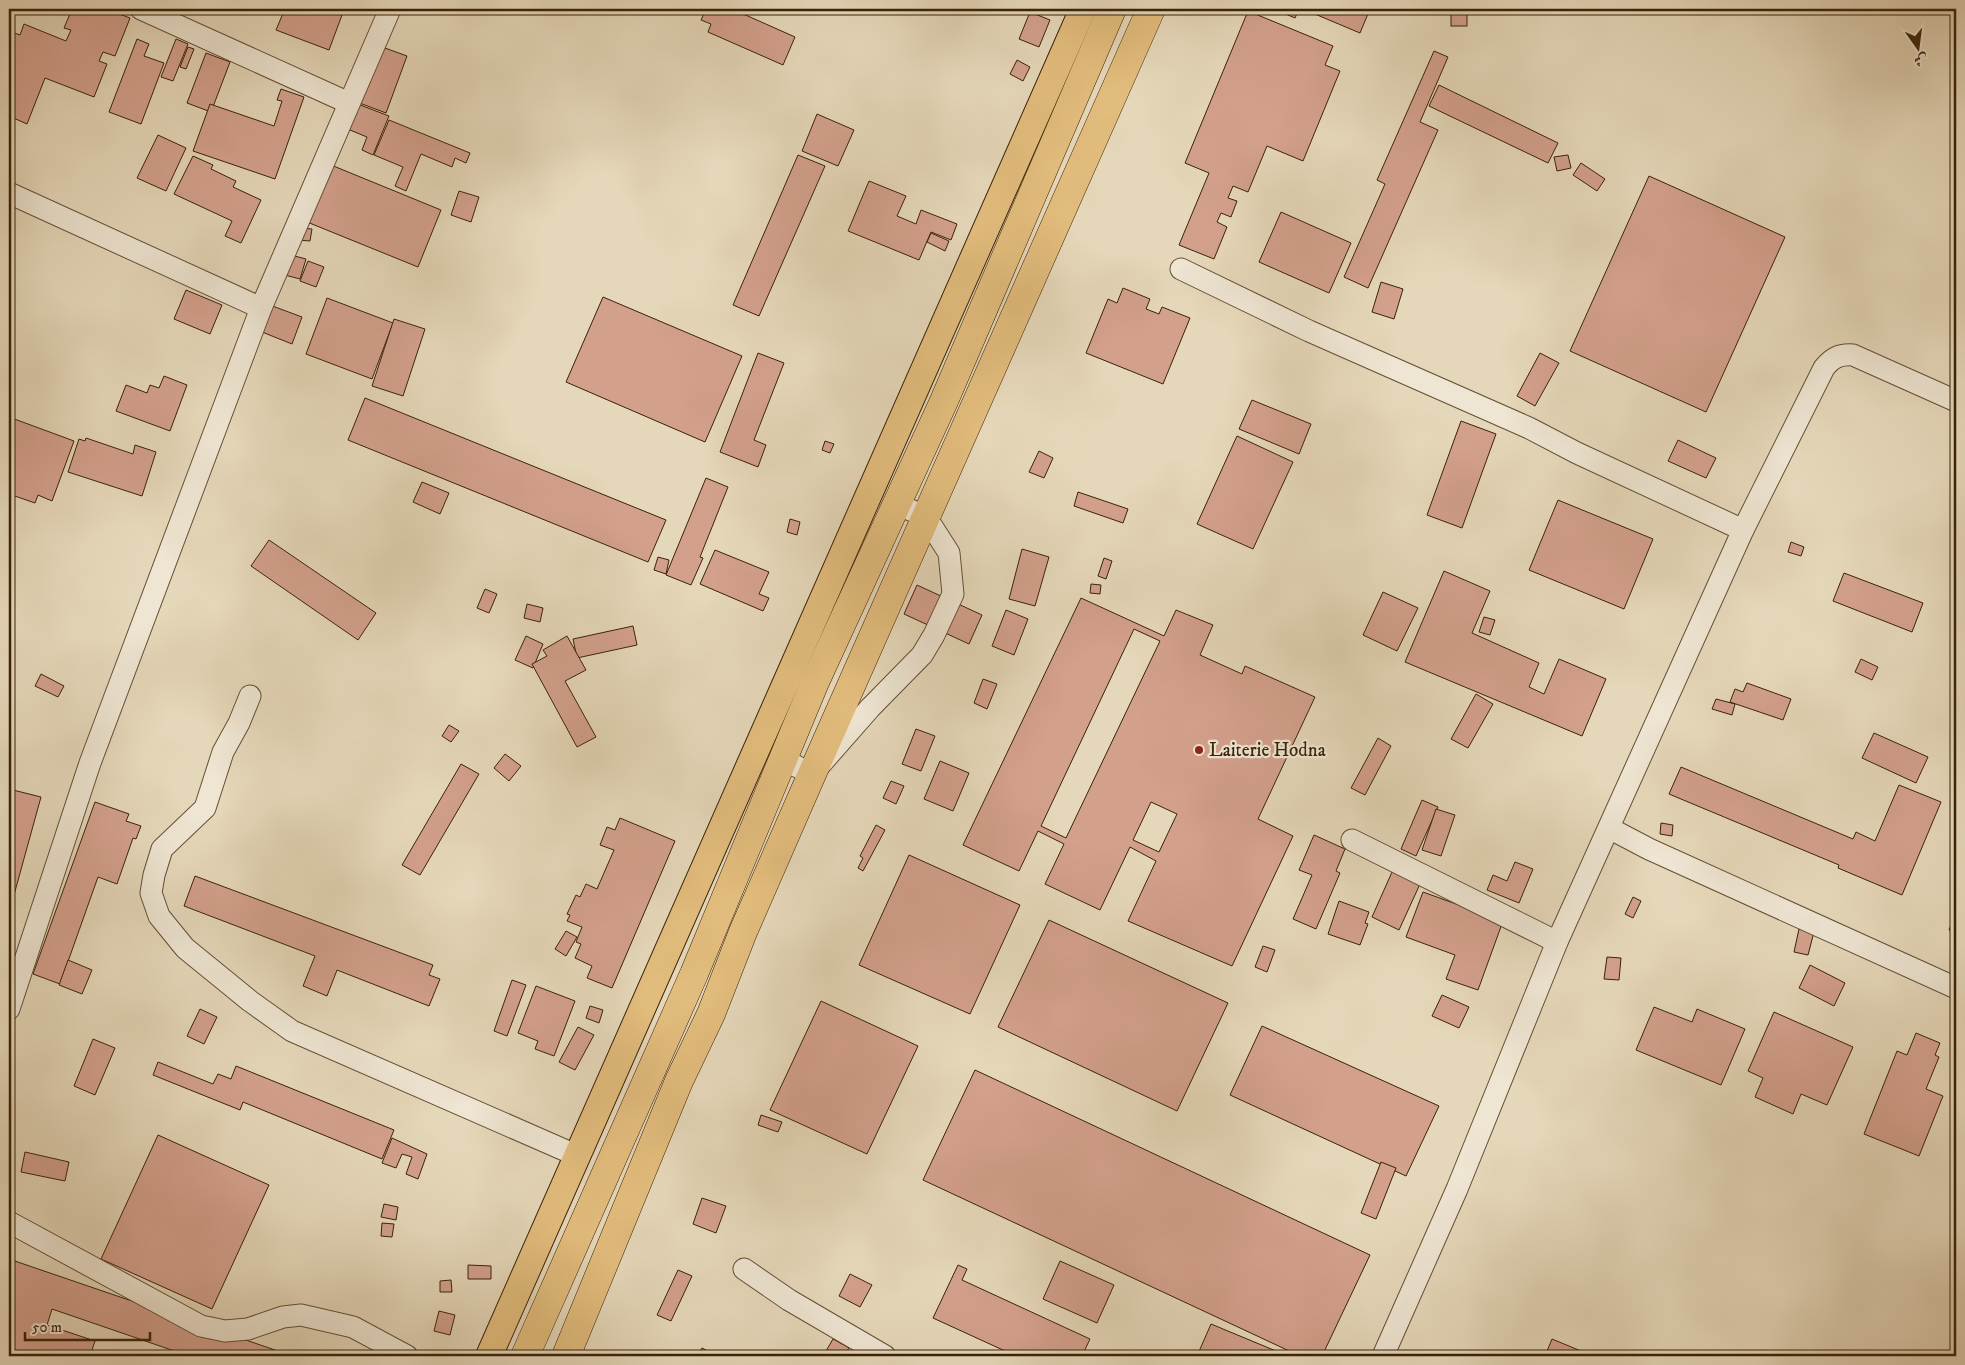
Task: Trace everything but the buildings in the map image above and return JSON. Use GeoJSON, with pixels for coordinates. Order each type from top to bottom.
{"type":"FeatureCollection","features":[{"type":"Feature","properties":{"kind":"highway"},"geometry":{"type":"LineString","coordinates":[[525,1356],[662,1046],[784,760],[815,682],[944,401],[1112,9]]}},
{"type":"Feature","properties":{"kind":"highway"},"geometry":{"type":"LineString","coordinates":[[566,1356],[679,1081],[711,1014],[743,932],[1151,9]]}},
{"type":"Feature","properties":{"kind":"main road"},"geometry":{"type":"LineString","coordinates":[[489,1356],[1083,9]]}},
{"type":"Feature","properties":{"kind":"street"},"geometry":{"type":"LineString","coordinates":[[141,9],[349,103]]}},
{"type":"Feature","properties":{"kind":"street"},"geometry":{"type":"LineString","coordinates":[[9,1009],[90,762],[261,308],[390,9]]}},
{"type":"Feature","properties":{"kind":"street"},"geometry":{"type":"LineString","coordinates":[[9,193],[261,308]]}},
{"type":"Feature","properties":{"kind":"street"},"geometry":{"type":"LineString","coordinates":[[1181,269],[1308,331],[1529,428],[1576,453],[1743,530]]}},
{"type":"Feature","properties":{"kind":"street"},"geometry":{"type":"LineString","coordinates":[[1383,1356],[1457,1189],[1557,942],[1743,530],[1830,360],[1847,354],[1860,357],[1956,401]]}},
{"type":"Feature","properties":{"kind":"street"},"geometry":{"type":"LineString","coordinates":[[784,760],[812,774],[870,708],[922,655],[953,594],[950,553],[926,517],[896,503]]}},
{"type":"Feature","properties":{"kind":"street"},"geometry":{"type":"LineString","coordinates":[[250,696],[239,723],[223,752],[205,808],[162,849],[151,893],[159,916],[185,948],[250,1001],[292,1031],[578,1156]]}},
{"type":"Feature","properties":{"kind":"street"},"geometry":{"type":"LineString","coordinates":[[1609,828],[1649,849],[1956,988]]}},
{"type":"Feature","properties":{"kind":"street"},"geometry":{"type":"LineString","coordinates":[[1352,840],[1557,942]]}},
{"type":"Feature","properties":{"kind":"street"},"geometry":{"type":"LineString","coordinates":[[9,1222],[201,1326],[225,1331],[248,1329],[283,1317],[301,1315],[352,1327],[407,1356]]}},
{"type":"Feature","properties":{"kind":"street"},"geometry":{"type":"LineString","coordinates":[[744,1270],[789,1300],[885,1356]]}},
{"type":"Feature","properties":{"kind":"place","name":"Laiterie Hodna"},"geometry":{"type":"Point","coordinates":[1199,750]}}]}
